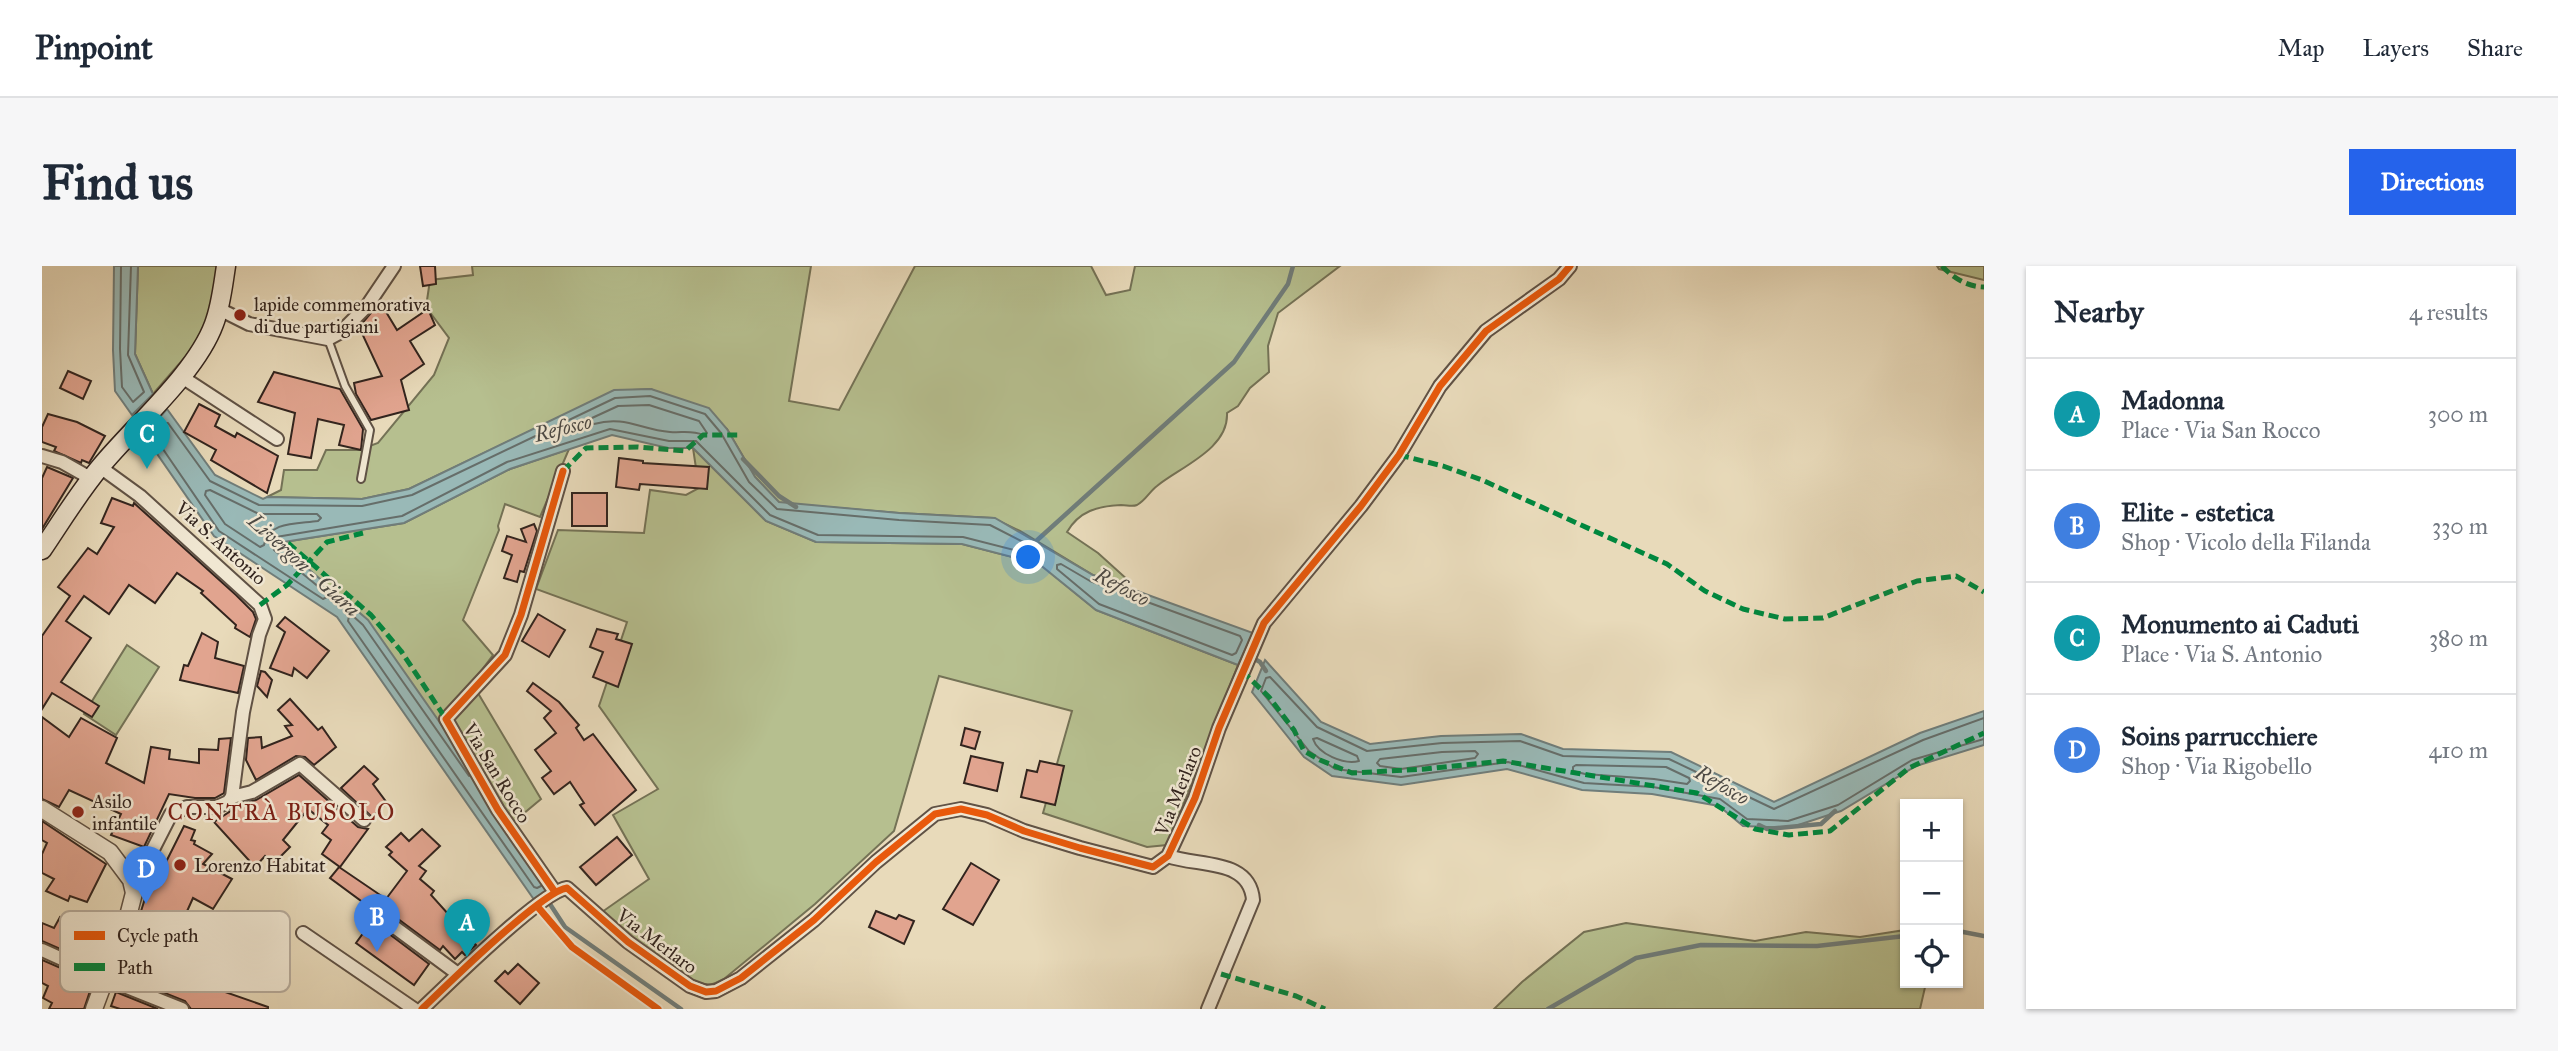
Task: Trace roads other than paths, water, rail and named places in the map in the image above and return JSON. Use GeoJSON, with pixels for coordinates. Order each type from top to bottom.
{"type":"FeatureCollection","features":[{"type":"Feature","properties":{"kind":"main road"},"geometry":{"type":"LineString","coordinates":[[42,550],[96,473],[181,377],[214,327],[226,266]]}},
{"type":"Feature","properties":{"kind":"street"},"geometry":{"type":"LineString","coordinates":[[219,309],[249,324],[328,338],[341,332],[367,306],[394,266]]}},
{"type":"Feature","properties":{"kind":"street","name":"Via Merlaro"},"geometry":{"type":"LineString","coordinates":[[555,892],[567,888],[572,891],[628,942],[690,986],[706,992],[716,991],[741,978],[814,920],[876,862],[935,814],[961,809],[987,815],[1024,831],[1153,867],[1168,856],[1195,798],[1219,728],[1264,623],[1361,506],[1399,455],[1447,377],[1486,331],[1559,279],[1570,266]]}},
{"type":"Feature","properties":{"kind":"street"},"geometry":{"type":"LineString","coordinates":[[181,377],[277,439]]}},
{"type":"Feature","properties":{"kind":"street","name":"Via S. Antonio"},"geometry":{"type":"LineString","coordinates":[[42,456],[96,473],[140,496],[260,605],[265,620],[259,635],[243,712],[232,797]]}},
{"type":"Feature","properties":{"kind":"street","name":"Via San Rocco"},"geometry":{"type":"LineString","coordinates":[[555,892],[498,810],[446,719],[505,655],[521,615],[563,471]]}},
{"type":"Feature","properties":{"kind":"street"},"geometry":{"type":"LineString","coordinates":[[131,880],[147,861],[171,814],[187,807],[217,807],[232,797],[252,792],[300,764],[364,820]]}},
{"type":"Feature","properties":{"kind":"street"},"geometry":{"type":"LineString","coordinates":[[42,809],[110,852],[131,880],[134,893],[129,911]]}},
{"type":"Feature","properties":{"kind":"street","name":"Via Merlaro"},"geometry":{"type":"LineString","coordinates":[[1168,856],[1185,862],[1216,865],[1241,873],[1253,889],[1253,900],[1208,1009]]}},
{"type":"Feature","properties":{"kind":"street"},"geometry":{"type":"LineString","coordinates":[[422,1009],[529,911],[555,892]]}},
{"type":"Feature","properties":{"kind":"street"},"geometry":{"type":"LineString","coordinates":[[374,912],[458,974]]}},
{"type":"Feature","properties":{"kind":"street"},"geometry":{"type":"LineString","coordinates":[[303,933],[414,1009]]}},
{"type":"Feature","properties":{"kind":"street"},"geometry":{"type":"LineString","coordinates":[[42,950],[60,958]]}},
{"type":"Feature","properties":{"kind":"street"},"geometry":{"type":"LineString","coordinates":[[94,1009],[99,992]]}},
{"type":"Feature","properties":{"kind":"street"},"geometry":{"type":"LineString","coordinates":[[139,992],[182,1009]]}},
{"type":"Feature","properties":{"kind":"lane"},"geometry":{"type":"LineString","coordinates":[[328,338],[345,386],[370,430],[361,479]]}},
{"type":"Feature","properties":{"kind":"water"},"geometry":{"type":"Polygon","coordinates":[[[114,266],[138,266],[135,354],[153,394],[132,415],[115,391],[114,266]]]}},
{"type":"Feature","properties":{"kind":"water"},"geometry":{"type":"Polygon","coordinates":[[[651,389],[709,408],[727,429],[755,477],[779,502],[899,513],[995,518],[1093,575],[1253,633],[1238,665],[1096,610],[1039,564],[962,544],[816,542],[766,521],[693,448],[668,448],[612,435],[510,469],[404,523],[278,543],[368,620],[553,884],[535,901],[337,617],[214,536],[144,435],[167,409],[215,475],[263,499],[362,499],[409,489],[614,390],[651,389]]]}},
{"type":"Feature","properties":{"kind":"water"},"geometry":{"type":"Polygon","coordinates":[[[1265,660],[1321,722],[1370,744],[1441,736],[1521,734],[1563,749],[1671,752],[1774,802],[1920,733],[1984,711],[1984,745],[1916,766],[1841,811],[1789,828],[1743,826],[1719,806],[1652,794],[1582,790],[1507,769],[1401,785],[1332,776],[1304,757],[1252,692],[1265,660]]]}},
{"type":"Feature","properties":{"kind":"waterway"},"geometry":{"type":"LineString","coordinates":[[1034,543],[1234,362],[1288,284],[1293,266]]}},
{"type":"Feature","properties":{"kind":"waterway","name":"Refosco"},"geometry":{"type":"LineString","coordinates":[[743,459],[779,496],[796,507]]}},
{"type":"Feature","properties":{"kind":"waterway","name":"Refosco"},"geometry":{"type":"LineString","coordinates":[[1253,658],[1260,662],[1266,671]]}},
{"type":"Feature","properties":{"kind":"waterway","name":"Refosco"},"geometry":{"type":"LineString","coordinates":[[1759,825],[1767,829],[1821,824],[1835,811]]}},
{"type":"Feature","properties":{"kind":"waterway","name":"Livergon - Giara"},"geometry":{"type":"LineString","coordinates":[[548,901],[565,927],[681,1009]]}},
{"type":"Feature","properties":{"kind":"waterway"},"geometry":{"type":"LineString","coordinates":[[1963,932],[1984,936]]}},
{"type":"Feature","properties":{"kind":"waterway"},"geometry":{"type":"LineString","coordinates":[[1548,1009],[1636,958],[1701,945],[1817,946],[1900,937]]}},
{"type":"Feature","properties":{"kind":"place","name":"lapide commemorativa di due partigiani"},"geometry":{"type":"Point","coordinates":[240,315]}},
{"type":"Feature","properties":{"kind":"place","name":"Monumento ai Caduti"},"geometry":{"type":"Point","coordinates":[147,469]}},
{"type":"Feature","properties":{"kind":"place","name":"Asilo infantile"},"geometry":{"type":"Point","coordinates":[78,812]}},
{"type":"Feature","properties":{"kind":"place","name":"Lorenzo Habitat"},"geometry":{"type":"Point","coordinates":[180,865]}},
{"type":"Feature","properties":{"kind":"place","name":"Soins parrucchiere"},"geometry":{"type":"Point","coordinates":[146,904]}},
{"type":"Feature","properties":{"kind":"place","name":"Elite - estetica"},"geometry":{"type":"Point","coordinates":[377,952]}},
{"type":"Feature","properties":{"kind":"place","name":"Madonna"},"geometry":{"type":"Point","coordinates":[467,957]}},
{"type":"Feature","properties":{"kind":"district","name":"CONTRÀ BUSOLO"},"geometry":{"type":"Point","coordinates":[282,812]}}]}
